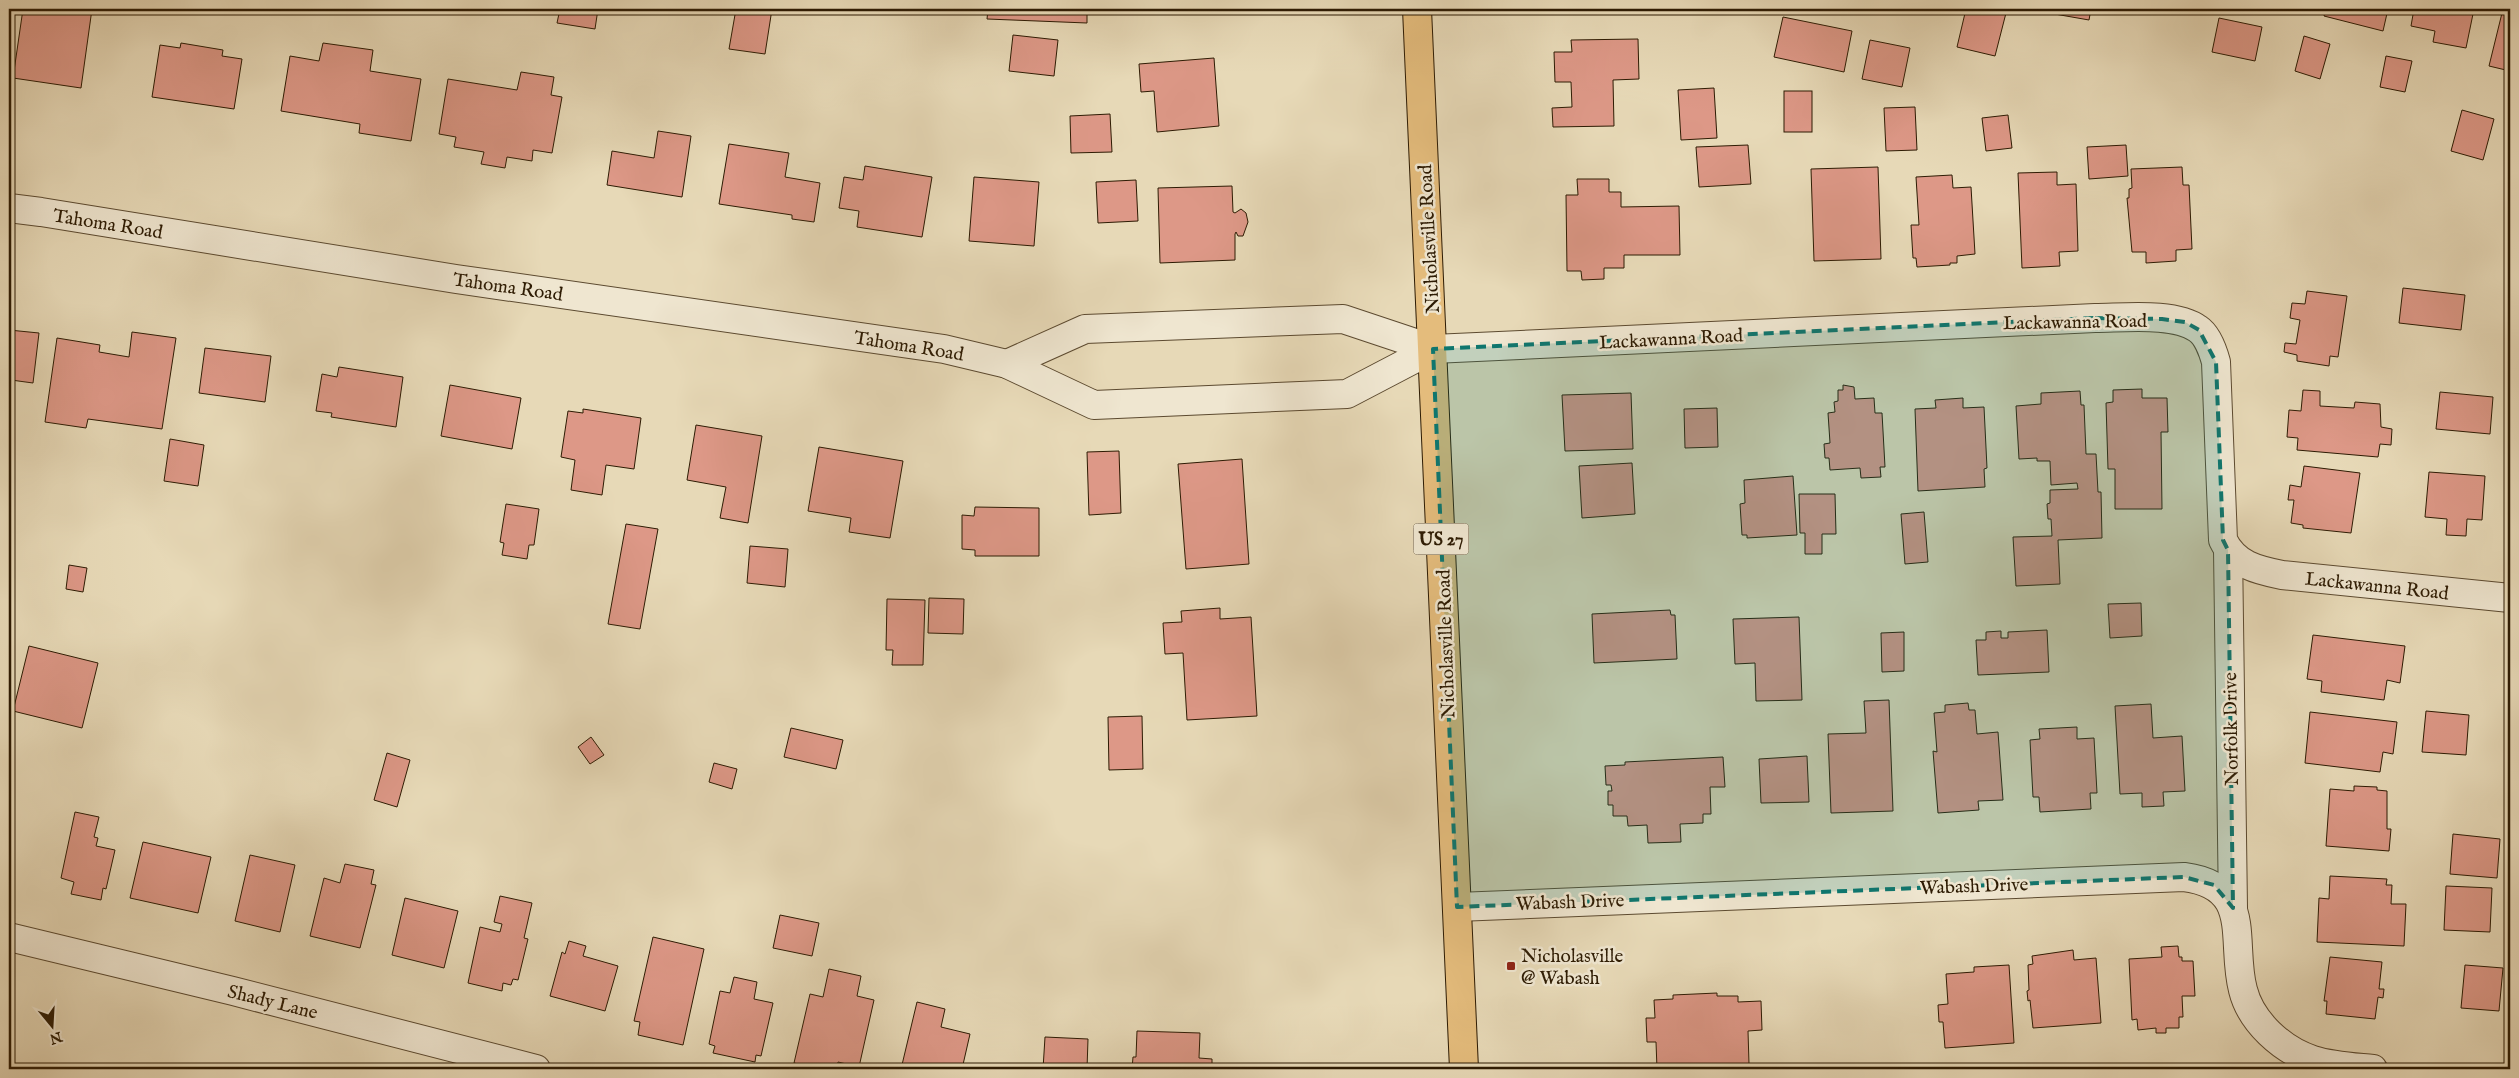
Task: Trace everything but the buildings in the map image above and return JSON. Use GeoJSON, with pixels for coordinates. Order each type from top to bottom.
{"type":"FeatureCollection","features":[{"type":"Feature","properties":{"kind":"main road","name":"Nicholasville Road"},"geometry":{"type":"LineString","coordinates":[[1417,9],[1464,1069]]}},
{"type":"Feature","properties":{"kind":"street","name":"Tahoma Road"},"geometry":{"type":"LineString","coordinates":[[9,208],[51,213],[456,279],[944,348],[1007,364],[1094,405],[1346,394],[1433,349]]}},
{"type":"Feature","properties":{"kind":"street","name":"Lackawanna Road"},"geometry":{"type":"LineString","coordinates":[[1433,349],[2095,318],[2162,319],[2185,322],[2199,330],[2214,351],[2223,540],[2228,550],[2255,570],[2282,575],[2510,598]]}},
{"type":"Feature","properties":{"kind":"street"},"geometry":{"type":"LineString","coordinates":[[1007,364],[1084,330],[1343,319],[1433,349]]}},
{"type":"Feature","properties":{"kind":"street","name":"Norfolk Drive"},"geometry":{"type":"LineString","coordinates":[[2228,550],[2234,908]]}},
{"type":"Feature","properties":{"kind":"street","name":"Wabash Drive"},"geometry":{"type":"LineString","coordinates":[[1457,907],[2184,877],[2202,879],[2214,885],[2234,908]]}},
{"type":"Feature","properties":{"kind":"street"},"geometry":{"type":"LineString","coordinates":[[2234,908],[2238,926],[2243,991],[2252,1011],[2269,1033],[2288,1048],[2313,1060],[2373,1069]]}},
{"type":"Feature","properties":{"kind":"street","name":"Shady Lane"},"geometry":{"type":"LineString","coordinates":[[9,936],[536,1069]]}},
{"type":"Feature","properties":{"kind":"highlighted area"},"geometry":{"type":"Polygon","coordinates":[[[2095,318],[2162,319],[2185,322],[2199,330],[2216,362],[2223,540],[2228,550],[2233,908],[2214,885],[2184,877],[1457,907],[1433,349],[2095,318]]]}},
{"type":"Feature","properties":{"kind":"place","name":"Nicholasville @ Wabash"},"geometry":{"type":"Point","coordinates":[1511,966]}}]}
